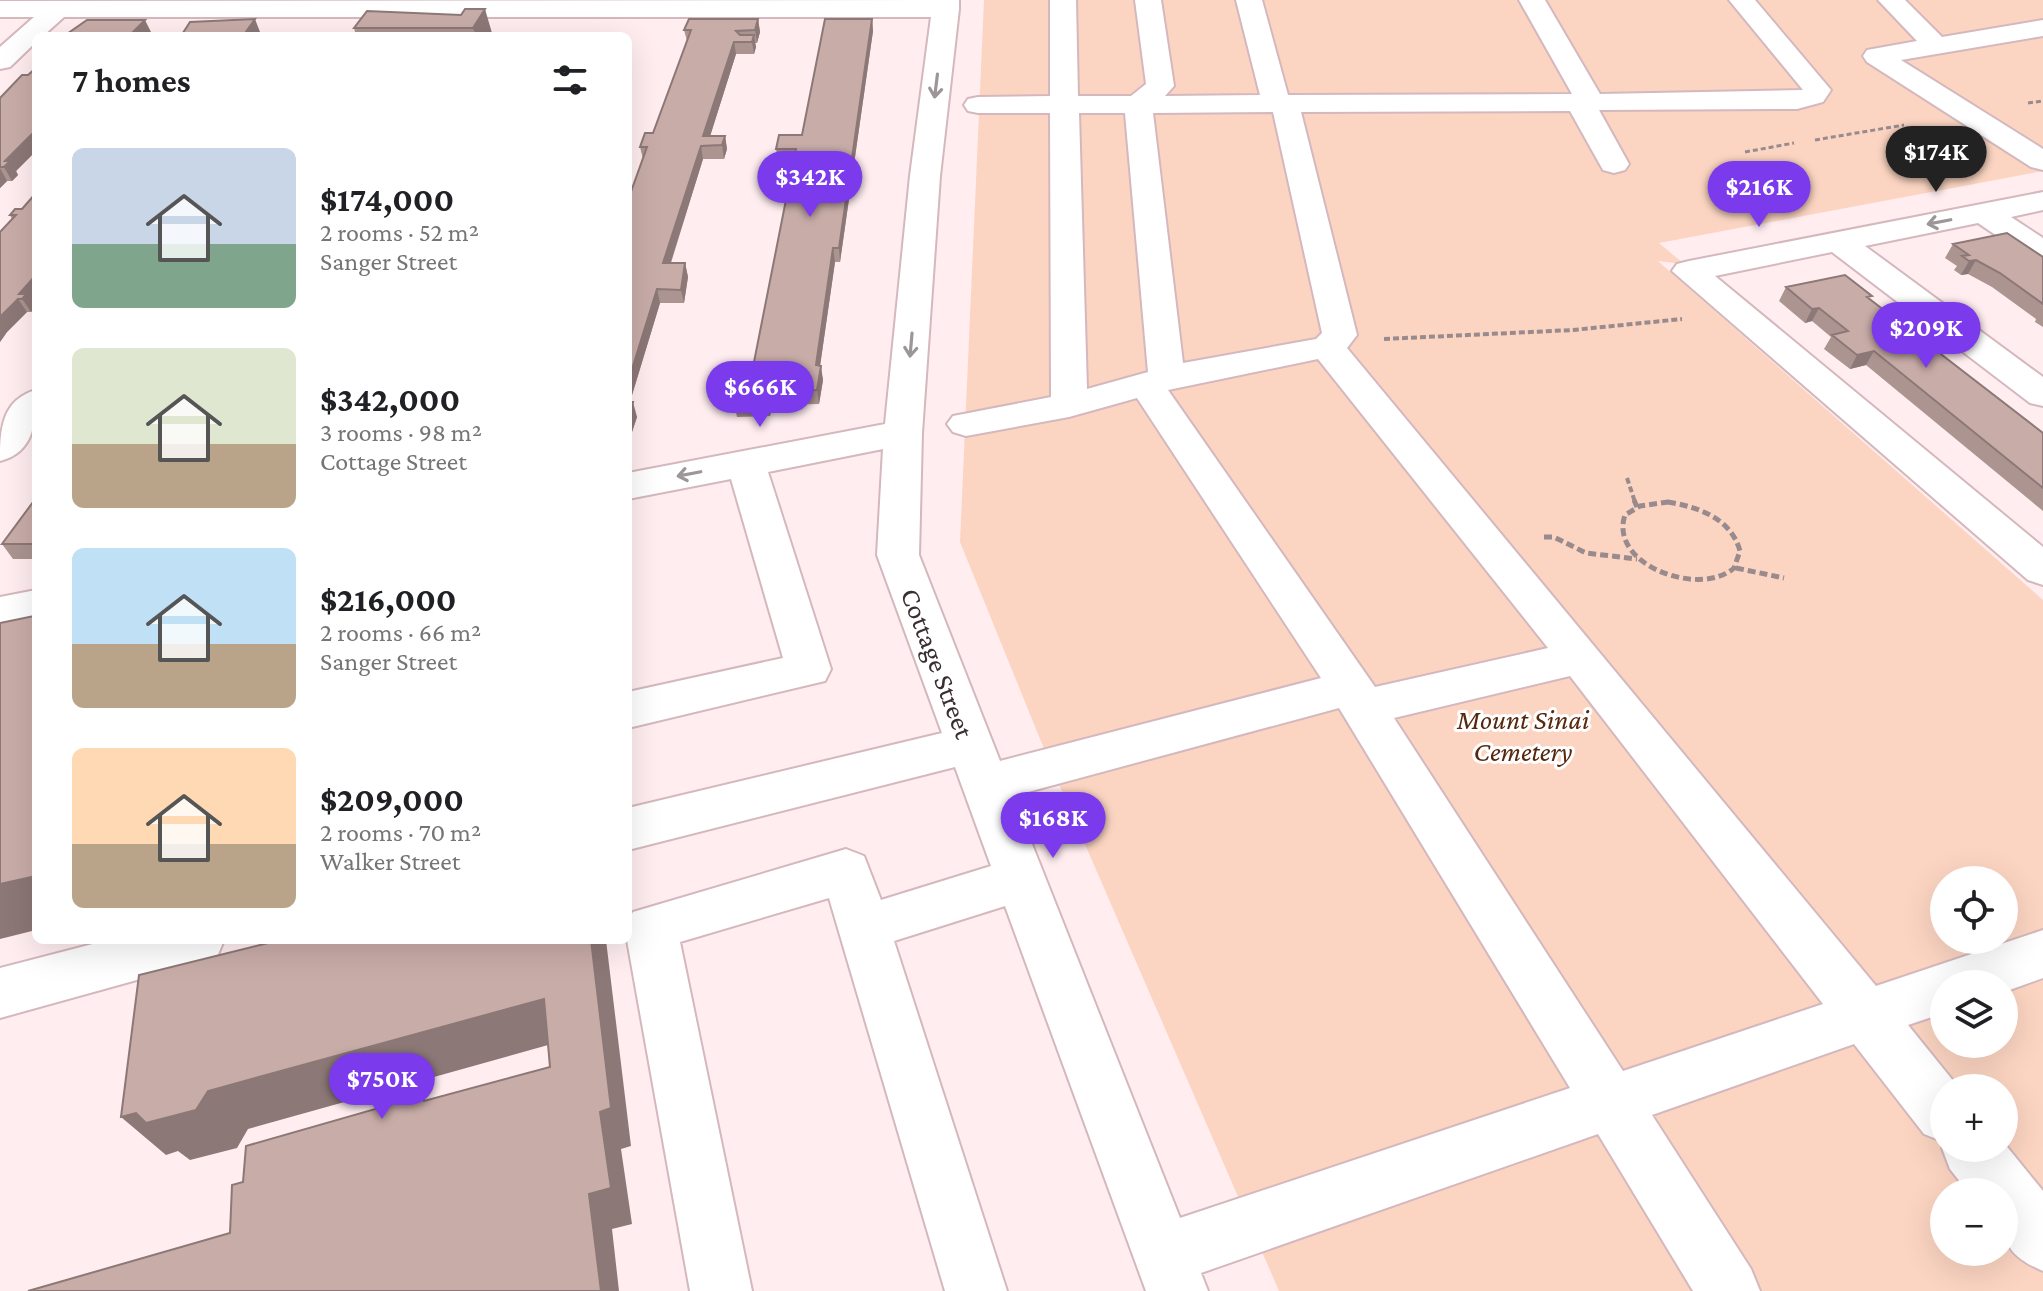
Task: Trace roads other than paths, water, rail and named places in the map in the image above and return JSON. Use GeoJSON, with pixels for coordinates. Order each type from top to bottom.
{"type":"FeatureCollection","features":[{"type":"Feature","properties":{"kind":"street"},"geometry":{"type":"LineString","coordinates":[[1063,0],[1069,405]]}},
{"type":"Feature","properties":{"kind":"street"},"geometry":{"type":"LineString","coordinates":[[1138,104],[1160,86],[1148,0]]}},
{"type":"Feature","properties":{"kind":"street"},"geometry":{"type":"LineString","coordinates":[[966,424],[1069,405],[1156,381],[1327,347],[1340,335],[1280,103],[1249,0]]}},
{"type":"Feature","properties":{"kind":"street"},"geometry":{"type":"LineString","coordinates":[[1532,0],[1586,102],[1614,164]]}},
{"type":"Feature","properties":{"kind":"street"},"geometry":{"type":"LineString","coordinates":[[978,105],[1797,101],[1813,96],[1817,90],[1742,0]]}},
{"type":"Feature","properties":{"kind":"street"},"geometry":{"type":"LineString","coordinates":[[1891,0],[1935,45]]}},
{"type":"Feature","properties":{"kind":"street"},"geometry":{"type":"LineString","coordinates":[[630,32],[641,4]]}},
{"type":"Feature","properties":{"kind":"street"},"geometry":{"type":"LineString","coordinates":[[0,9],[56,10],[97,5],[946,4]]}},
{"type":"Feature","properties":{"kind":"street","name":"Cottage Street"},"geometry":{"type":"LineString","coordinates":[[946,4],[925,176],[903,433],[898,555],[1170,1273]]}},
{"type":"Feature","properties":{"kind":"street"},"geometry":{"type":"LineString","coordinates":[[322,32],[344,5]]}},
{"type":"Feature","properties":{"kind":"street"},"geometry":{"type":"LineString","coordinates":[[0,61],[56,10]]}},
{"type":"Feature","properties":{"kind":"street"},"geometry":{"type":"LineString","coordinates":[[2042,161],[1876,56],[2043,28]]}},
{"type":"Feature","properties":{"kind":"street"},"geometry":{"type":"LineString","coordinates":[[1138,104],[1156,381],[1729,1291]]}},
{"type":"Feature","properties":{"kind":"street"},"geometry":{"type":"LineString","coordinates":[[2043,201],[1689,271],[2043,570]]}},
{"type":"Feature","properties":{"kind":"street"},"geometry":{"type":"LineString","coordinates":[[1984,213],[2043,252]]}},
{"type":"Feature","properties":{"kind":"street"},"geometry":{"type":"LineString","coordinates":[[1839,242],[2043,395]]}},
{"type":"Feature","properties":{"kind":"street"},"geometry":{"type":"LineString","coordinates":[[1327,347],[1580,657],[1930,1096]]}},
{"type":"Feature","properties":{"kind":"street"},"geometry":{"type":"LineString","coordinates":[[0,449],[32,407]]}},
{"type":"Feature","properties":{"kind":"street"},"geometry":{"type":"LineString","coordinates":[[632,485],[903,433]]}},
{"type":"Feature","properties":{"kind":"street"},"geometry":{"type":"LineString","coordinates":[[632,709],[809,669],[746,463]]}},
{"type":"Feature","properties":{"kind":"street"},"geometry":{"type":"LineString","coordinates":[[0,613],[32,606]]}},
{"type":"Feature","properties":{"kind":"street"},"geometry":{"type":"LineString","coordinates":[[632,828],[1580,657]]}},
{"type":"Feature","properties":{"kind":"street"},"geometry":{"type":"LineString","coordinates":[[721,1291],[651,928],[846,871],[976,1291]]}},
{"type":"Feature","properties":{"kind":"street"},"geometry":{"type":"LineString","coordinates":[[863,928],[1020,879]]}},
{"type":"Feature","properties":{"kind":"street"},"geometry":{"type":"LineString","coordinates":[[0,993],[183,944]]}},
{"type":"Feature","properties":{"kind":"street"},"geometry":{"type":"LineString","coordinates":[[1997,970],[2043,954]]}},
{"type":"Feature","properties":{"kind":"street"},"geometry":{"type":"LineString","coordinates":[[1170,1273],[1608,1102],[1930,993]]}},
{"type":"Feature","properties":{"kind":"street"},"geometry":{"type":"LineString","coordinates":[[1982,1162],[2043,1240]]}},
{"type":"Feature","properties":{"kind":"park label","name":"Mount Sinai Cemetery"},"geometry":{"type":"Point","coordinates":[1523,735]}}]}
